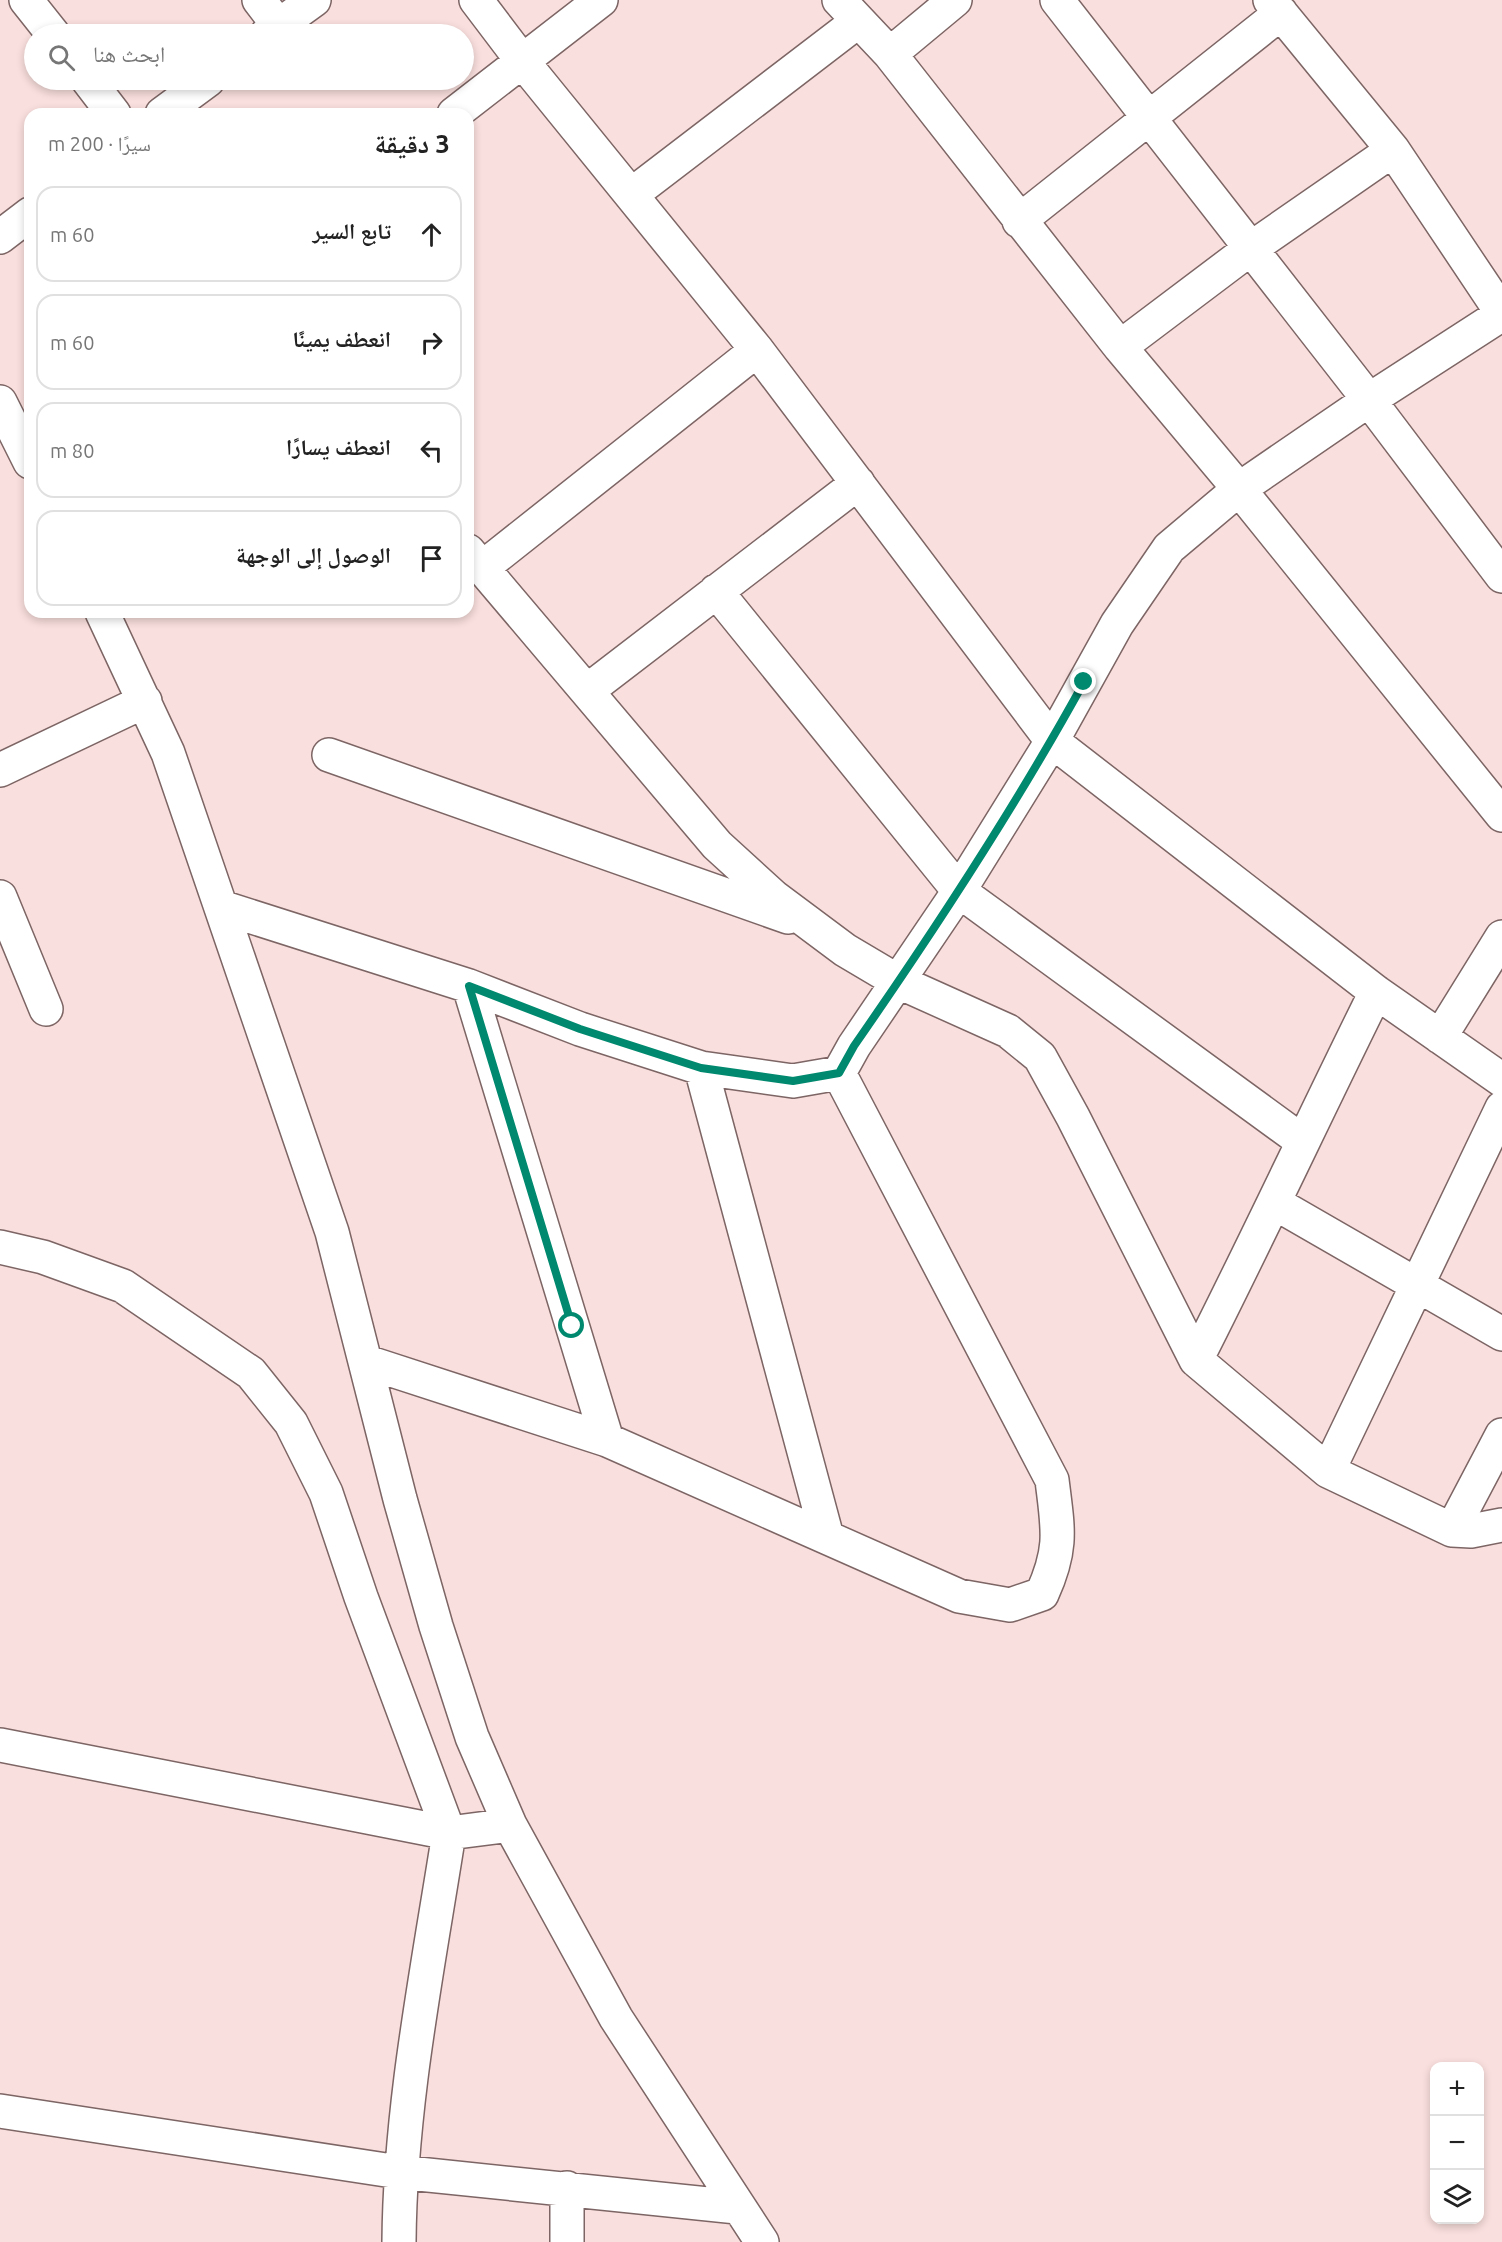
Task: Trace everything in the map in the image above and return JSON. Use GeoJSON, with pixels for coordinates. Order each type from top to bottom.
{"type":"FeatureCollection","features":[{"type":"Feature","properties":{"kind":"street"},"geometry":{"type":"LineString","coordinates":[[26,0],[45,24]]}},
{"type":"Feature","properties":{"kind":"street"},"geometry":{"type":"LineString","coordinates":[[259,0],[270,24]]}},
{"type":"Feature","properties":{"kind":"street"},"geometry":{"type":"LineString","coordinates":[[281,24],[314,0]]}},
{"type":"Feature","properties":{"kind":"street"},"geometry":{"type":"LineString","coordinates":[[476,0],[523,62],[757,350],[1052,741],[1376,992],[1502,1080]]}},
{"type":"Feature","properties":{"kind":"street"},"geometry":{"type":"LineString","coordinates":[[462,108],[601,0]]}},
{"type":"Feature","properties":{"kind":"street"},"geometry":{"type":"LineString","coordinates":[[890,54],[955,0]]}},
{"type":"Feature","properties":{"kind":"street"},"geometry":{"type":"LineString","coordinates":[[1057,0],[1369,400],[1502,576]]}},
{"type":"Feature","properties":{"kind":"street"},"geometry":{"type":"LineString","coordinates":[[839,1073],[854,1046],[959,891],[1052,741],[1117,624],[1170,548],[1239,489],[1502,313],[1393,150],[1275,6],[1148,119],[1020,220]]}},
{"type":"Feature","properties":{"kind":"street"},"geometry":{"type":"LineString","coordinates":[[631,195],[848,11],[890,54],[1120,348],[1239,489],[1502,815]]}},
{"type":"Feature","properties":{"kind":"street"},"geometry":{"type":"LineString","coordinates":[[96,90],[109,108]]}},
{"type":"Feature","properties":{"kind":"street"},"geometry":{"type":"LineString","coordinates":[[170,108],[194,90]]}},
{"type":"Feature","properties":{"kind":"street"},"geometry":{"type":"LineString","coordinates":[[1120,348],[1250,249],[1393,150]]}},
{"type":"Feature","properties":{"kind":"street"},"geometry":{"type":"LineString","coordinates":[[0,237],[24,219]]}},
{"type":"Feature","properties":{"kind":"street"},"geometry":{"type":"LineString","coordinates":[[757,350],[475,559],[717,845],[774,897],[845,950],[899,982],[1008,1031],[1040,1057],[1196,1360],[1328,1471],[1452,1530],[1471,1531],[1502,1525]]}},
{"type":"Feature","properties":{"kind":"street"},"geometry":{"type":"LineString","coordinates":[[0,402],[24,444]]}},
{"type":"Feature","properties":{"kind":"street"},"geometry":{"type":"LineString","coordinates":[[587,691],[858,483]]}},
{"type":"Feature","properties":{"kind":"street"},"geometry":{"type":"LineString","coordinates":[[716,591],[959,891],[1302,1141]]}},
{"type":"Feature","properties":{"kind":"street"},"geometry":{"type":"LineString","coordinates":[[105,618],[168,753],[333,1232],[400,1499],[436,1626],[472,1737],[510,1825],[616,2018],[737,2207],[762,2242]]}},
{"type":"Feature","properties":{"kind":"street"},"geometry":{"type":"LineString","coordinates":[[0,769],[145,701]]}},
{"type":"Feature","properties":{"kind":"street"},"geometry":{"type":"LineString","coordinates":[[329,755],[814,926]]}},
{"type":"Feature","properties":{"kind":"street"},"geometry":{"type":"LineString","coordinates":[[0,897],[46,1009]]}},
{"type":"Feature","properties":{"kind":"street"},"geometry":{"type":"LineString","coordinates":[[221,907],[469,986],[580,1029],[701,1068],[793,1081],[839,1073]]}},
{"type":"Feature","properties":{"kind":"street"},"geometry":{"type":"LineString","coordinates":[[1440,1036],[1502,937]]}},
{"type":"Feature","properties":{"kind":"street"},"geometry":{"type":"LineString","coordinates":[[469,986],[607,1440]]}},
{"type":"Feature","properties":{"kind":"street"},"geometry":{"type":"LineString","coordinates":[[1196,1360],[1275,1203],[1302,1141],[1376,992]]}},
{"type":"Feature","properties":{"kind":"street"},"geometry":{"type":"LineString","coordinates":[[701,1068],[826,1537]]}},
{"type":"Feature","properties":{"kind":"street"},"geometry":{"type":"LineString","coordinates":[[367,1362],[607,1440],[959,1596],[1010,1605],[1042,1594],[1055,1566],[1060,1538],[1052,1480],[839,1073]]}},
{"type":"Feature","properties":{"kind":"street"},"geometry":{"type":"LineString","coordinates":[[1328,1471],[1502,1108]]}},
{"type":"Feature","properties":{"kind":"street"},"geometry":{"type":"LineString","coordinates":[[1275,1203],[1502,1334]]}},
{"type":"Feature","properties":{"kind":"street"},"geometry":{"type":"LineString","coordinates":[[0,1247],[43,1257],[123,1286],[251,1373],[291,1424],[326,1493],[361,1597],[449,1833],[418,2030],[399,2172],[399,2242]]}},
{"type":"Feature","properties":{"kind":"street"},"geometry":{"type":"LineString","coordinates":[[1452,1530],[1502,1435]]}},
{"type":"Feature","properties":{"kind":"street"},"geometry":{"type":"LineString","coordinates":[[0,1745],[449,1833],[510,1825]]}},
{"type":"Feature","properties":{"kind":"street"},"geometry":{"type":"LineString","coordinates":[[0,2111],[399,2172],[737,2207]]}},
{"type":"Feature","properties":{"kind":"street"},"geometry":{"type":"LineString","coordinates":[[567,2188],[567,2242]]}},
{"type":"Feature","properties":{"kind":"route"},"geometry":{"type":"LineString","coordinates":[[572,1326],[469,986],[580,1029],[701,1068],[746,1077],[793,1081],[839,1073],[854,1046],[959,891],[1052,741],[1084,682]]}}]}
